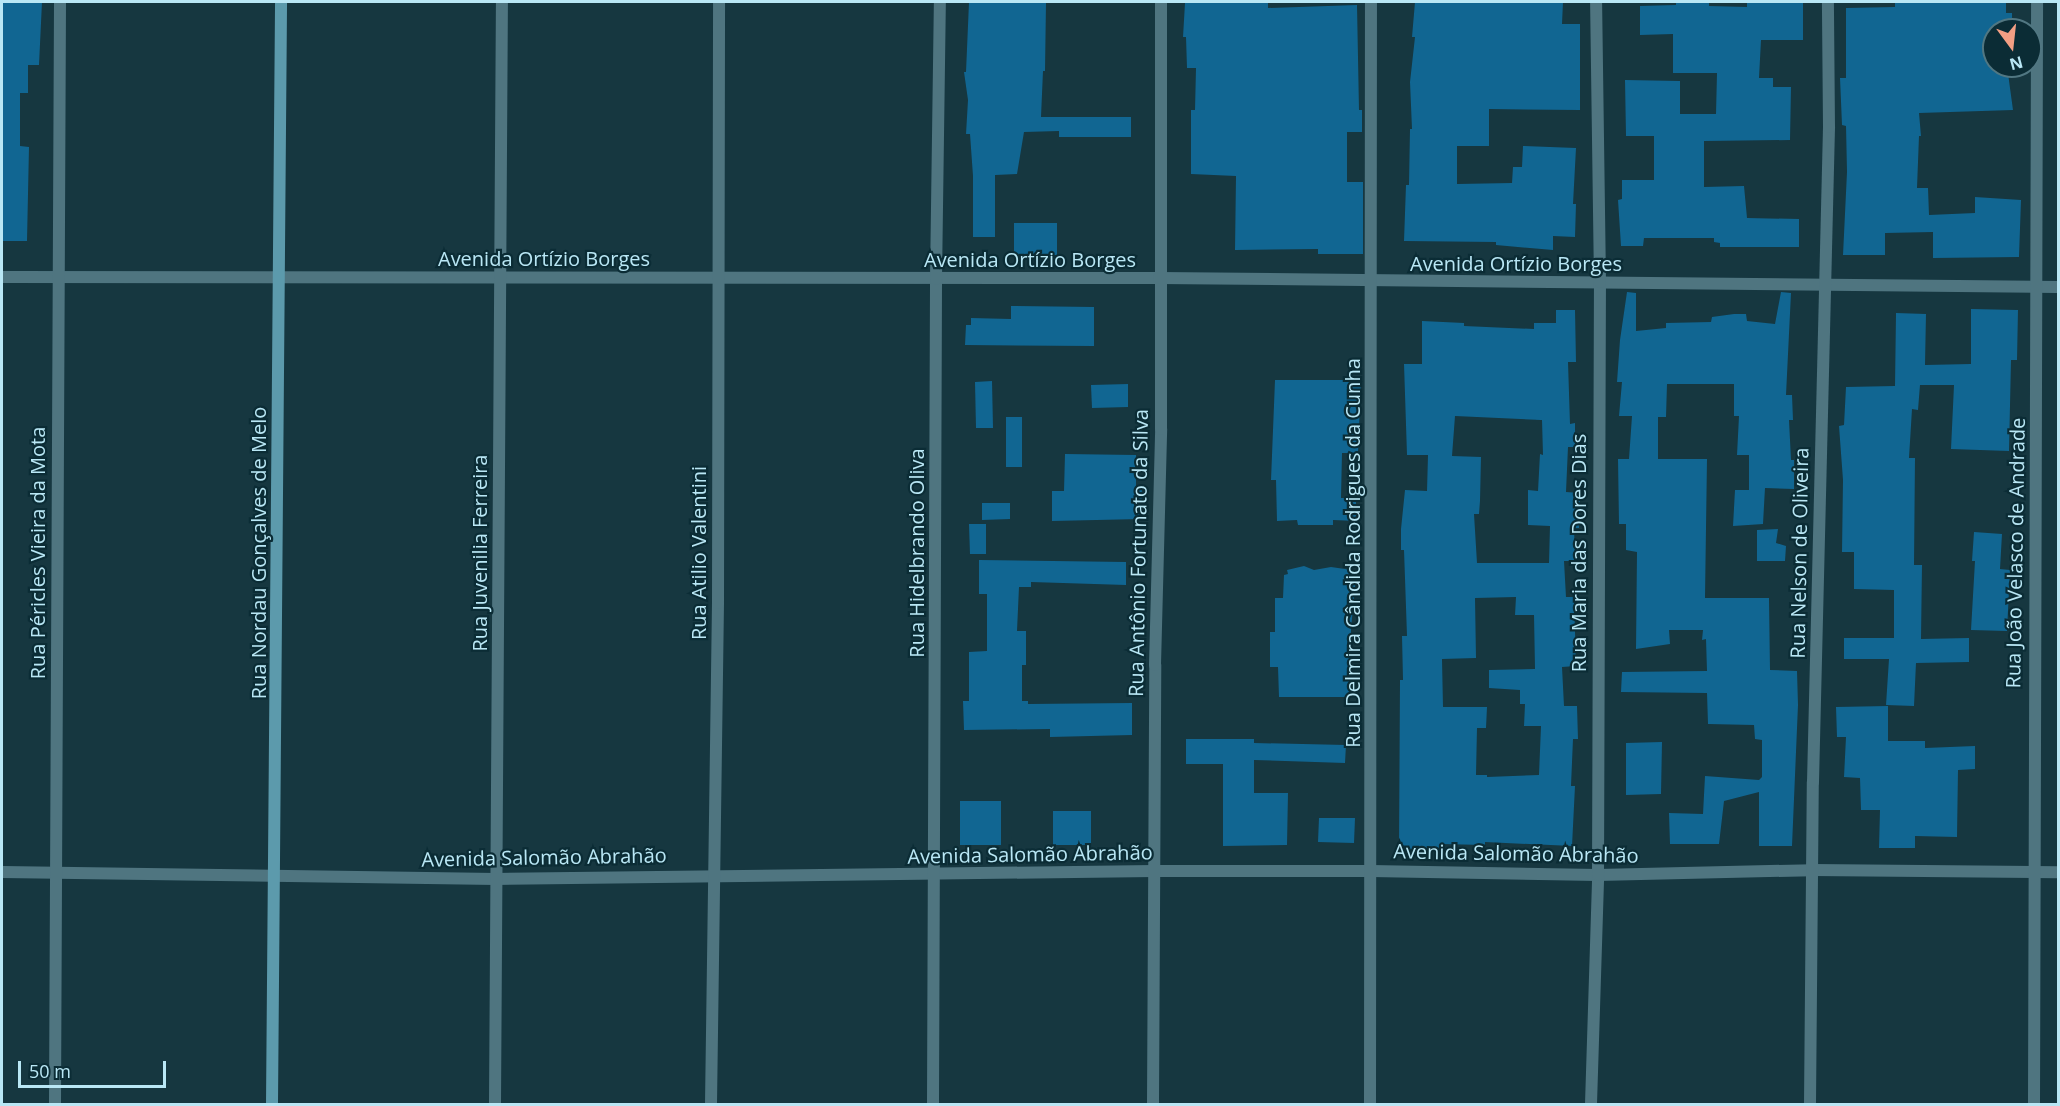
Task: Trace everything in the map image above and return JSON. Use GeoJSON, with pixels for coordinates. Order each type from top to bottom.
{"type":"FeatureCollection","features":[{"type":"Feature","properties":{"kind":"street","name":"Rua Péricles Vieira da Mota"},"geometry":{"type":"LineString","coordinates":[[55,1104],[54,872],[60,2]]}},
{"type":"Feature","properties":{"kind":"street","name":"Rua Nordau Gonçalves de Melo"},"geometry":{"type":"LineString","coordinates":[[272,1104],[281,2]]}},
{"type":"Feature","properties":{"kind":"street","name":"Rua Juvenilia Ferreira"},"geometry":{"type":"LineString","coordinates":[[495,1104],[502,2]]}},
{"type":"Feature","properties":{"kind":"street","name":"Rua Atilio Valentini"},"geometry":{"type":"LineString","coordinates":[[711,1104],[719,2]]}},
{"type":"Feature","properties":{"kind":"street","name":"Rua Hidelbrando Oliva"},"geometry":{"type":"LineString","coordinates":[[933,1104],[936,279],[940,2]]}},
{"type":"Feature","properties":{"kind":"street","name":"Rua Antônio Fortunato da Silva"},"geometry":{"type":"LineString","coordinates":[[1153,1104],[1161,429],[1161,2]]}},
{"type":"Feature","properties":{"kind":"street","name":"Rua Delmira Cândida Rodrigues da Cunha"},"geometry":{"type":"LineString","coordinates":[[1370,1104],[1371,2]]}},
{"type":"Feature","properties":{"kind":"street","name":"Rua Maria das Dores Dias"},"geometry":{"type":"LineString","coordinates":[[1591,1104],[1598,875],[1596,734],[1600,282],[1596,2]]}},
{"type":"Feature","properties":{"kind":"street","name":"Rua Nelson de Oliveira"},"geometry":{"type":"LineString","coordinates":[[1810,1104],[1812,870],[1829,127],[1828,2]]}},
{"type":"Feature","properties":{"kind":"street","name":"Rua João Velasco de Andrade"},"geometry":{"type":"LineString","coordinates":[[2034,1104],[2033,698],[2037,2]]}},
{"type":"Feature","properties":{"kind":"street","name":"Avenida Ortízio Borges"},"geometry":{"type":"LineString","coordinates":[[2,278],[1160,278],[1372,282],[2058,287]]}},
{"type":"Feature","properties":{"kind":"street","name":"Avenida Salomão Abrahão"},"geometry":{"type":"LineString","coordinates":[[2,872],[496,879],[1154,871],[1371,871],[1598,875],[1812,870],[2058,872]]}},
{"type":"Feature","properties":{"kind":"building"},"geometry":{"type":"Polygon","coordinates":[[[2,2],[42,2],[39,65],[28,65],[28,93],[20,93],[20,146],[29,147],[27,241],[2,241],[2,2]]]}},
{"type":"Feature","properties":{"kind":"building"},"geometry":{"type":"Polygon","coordinates":[[[969,2],[1046,3],[1045,71],[1043,71],[1041,117],[1131,117],[1131,137],[1059,137],[1059,131],[1024,132],[1017,174],[995,175],[995,237],[973,237],[973,176],[970,134],[966,134],[968,100],[964,72],[966,72],[969,2]]]}},
{"type":"Feature","properties":{"kind":"building"},"geometry":{"type":"Polygon","coordinates":[[[1415,2],[1563,2],[1562,24],[1580,24],[1580,110],[1489,109],[1489,146],[1457,146],[1457,184],[1512,183],[1513,167],[1522,167],[1523,146],[1576,148],[1573,204],[1576,204],[1575,237],[1553,236],[1553,250],[1496,245],[1496,242],[1404,241],[1406,185],[1409,185],[1410,129],[1412,129],[1410,82],[1415,37],[1412,37],[1415,2]]]}},
{"type":"Feature","properties":{"kind":"building"},"geometry":{"type":"Polygon","coordinates":[[[1676,2],[1709,2],[1709,6],[1747,7],[1747,2],[1803,2],[1803,40],[1761,40],[1759,78],[1773,78],[1773,87],[1791,87],[1790,140],[1704,141],[1704,187],[1744,186],[1747,218],[1799,219],[1799,247],[1720,247],[1720,243],[1714,242],[1714,238],[1644,238],[1643,246],[1621,246],[1618,200],[1622,199],[1622,180],[1654,180],[1654,136],[1626,136],[1625,80],[1680,81],[1680,114],[1716,114],[1717,73],[1673,73],[1673,34],[1640,35],[1640,6],[1676,5],[1676,2]]]}},
{"type":"Feature","properties":{"kind":"building"},"geometry":{"type":"Polygon","coordinates":[[[1895,2],[2006,2],[2006,13],[2012,13],[2012,18],[1982,18],[1982,78],[2009,78],[2013,110],[1919,113],[1921,136],[1919,136],[1917,188],[1928,188],[1929,215],[1975,213],[1975,197],[2021,200],[2019,257],[1933,258],[1933,232],[1885,233],[1885,255],[1843,255],[1847,172],[1846,126],[1842,125],[1840,78],[1846,78],[1846,8],[1895,7],[1895,2]]]}},
{"type":"Feature","properties":{"kind":"building"},"geometry":{"type":"Polygon","coordinates":[[[1185,3],[1268,3],[1268,8],[1357,5],[1359,110],[1362,110],[1362,132],[1347,132],[1347,182],[1363,182],[1363,254],[1318,254],[1318,249],[1235,250],[1236,176],[1191,174],[1191,110],[1195,110],[1196,68],[1187,68],[1186,37],[1183,37],[1185,3]]]}},
{"type":"Feature","properties":{"kind":"building"},"geometry":{"type":"Polygon","coordinates":[[[1014,223],[1057,223],[1057,255],[1014,255],[1014,223]]]}},
{"type":"Feature","properties":{"kind":"building"},"geometry":{"type":"Polygon","coordinates":[[[1627,292],[1636,293],[1636,331],[1666,328],[1666,323],[1711,322],[1712,317],[1734,314],[1746,314],[1747,321],[1775,324],[1781,292],[1791,293],[1786,395],[1792,395],[1793,420],[1789,420],[1791,460],[1794,460],[1794,489],[1765,488],[1763,524],[1733,526],[1735,490],[1749,490],[1749,455],[1737,455],[1739,416],[1734,416],[1734,384],[1667,384],[1666,417],[1658,417],[1658,459],[1707,459],[1705,598],[1769,598],[1770,670],[1797,671],[1798,705],[1792,846],[1759,846],[1759,792],[1724,801],[1719,844],[1670,844],[1669,813],[1703,814],[1705,776],[1759,780],[1762,777],[1762,740],[1755,739],[1754,725],[1708,724],[1707,693],[1621,692],[1622,672],[1707,671],[1706,639],[1702,640],[1703,630],[1669,630],[1670,644],[1636,649],[1637,552],[1626,550],[1626,524],[1619,524],[1618,459],[1629,459],[1632,416],[1619,416],[1622,382],[1617,382],[1627,292]]]}},
{"type":"Feature","properties":{"kind":"building"},"geometry":{"type":"Polygon","coordinates":[[[1011,306],[1094,307],[1094,346],[965,345],[966,325],[971,325],[971,318],[1011,319],[1011,306]]]}},
{"type":"Feature","properties":{"kind":"building"},"geometry":{"type":"Polygon","coordinates":[[[1971,309],[2018,310],[2017,360],[2011,360],[2009,451],[1951,449],[1954,385],[1920,385],[1918,410],[1912,409],[1909,458],[1915,458],[1914,565],[1922,565],[1921,639],[1969,638],[1969,662],[1916,663],[1914,706],[1886,705],[1889,659],[1844,659],[1844,638],[1894,638],[1894,590],[1854,589],[1854,552],[1842,552],[1843,480],[1839,426],[1844,425],[1846,387],[1895,386],[1896,313],[1926,314],[1925,365],[1971,364],[1971,309]]]}},
{"type":"Feature","properties":{"kind":"building"},"geometry":{"type":"Polygon","coordinates":[[[1556,310],[1575,310],[1576,362],[1568,362],[1570,424],[1575,423],[1575,447],[1568,447],[1566,492],[1580,493],[1579,528],[1574,528],[1575,561],[1564,561],[1566,597],[1574,597],[1576,666],[1562,667],[1564,706],[1577,706],[1578,739],[1573,739],[1571,786],[1575,786],[1572,846],[1485,842],[1485,845],[1441,844],[1441,850],[1399,849],[1400,680],[1403,680],[1402,636],[1407,636],[1404,550],[1401,550],[1401,529],[1405,490],[1427,491],[1428,455],[1407,455],[1404,364],[1422,364],[1422,321],[1464,323],[1464,326],[1534,329],[1534,323],[1556,323],[1556,310]],[[1455,416],[1452,456],[1481,457],[1479,514],[1474,514],[1477,563],[1549,563],[1550,526],[1528,525],[1528,490],[1538,491],[1540,454],[1543,455],[1542,420],[1455,416]],[[1516,597],[1475,598],[1476,658],[1442,659],[1443,707],[1487,707],[1486,728],[1477,728],[1476,775],[1487,775],[1487,777],[1539,775],[1541,726],[1524,726],[1525,704],[1520,704],[1520,690],[1489,688],[1489,670],[1535,669],[1534,615],[1515,615],[1516,597]]]}},
{"type":"Feature","properties":{"kind":"building"},"geometry":{"type":"Polygon","coordinates":[[[1275,380],[1361,380],[1358,453],[1342,453],[1341,498],[1356,498],[1356,521],[1333,520],[1333,525],[1298,525],[1297,520],[1277,521],[1276,480],[1271,480],[1275,380]]]}},
{"type":"Feature","properties":{"kind":"building"},"geometry":{"type":"Polygon","coordinates":[[[992,381],[993,428],[976,428],[975,382],[992,381]]]}},
{"type":"Feature","properties":{"kind":"building"},"geometry":{"type":"Polygon","coordinates":[[[1128,384],[1128,407],[1092,408],[1091,385],[1128,384]]]}},
{"type":"Feature","properties":{"kind":"building"},"geometry":{"type":"Polygon","coordinates":[[[1006,417],[1022,417],[1022,467],[1006,467],[1006,417]]]}},
{"type":"Feature","properties":{"kind":"building"},"geometry":{"type":"Polygon","coordinates":[[[1065,454],[1136,455],[1136,489],[1142,489],[1141,519],[1052,521],[1052,491],[1064,491],[1065,454]]]}},
{"type":"Feature","properties":{"kind":"building"},"geometry":{"type":"Polygon","coordinates":[[[982,503],[1010,503],[1010,519],[982,520],[982,503]]]}},
{"type":"Feature","properties":{"kind":"building"},"geometry":{"type":"Polygon","coordinates":[[[969,524],[986,524],[986,554],[970,554],[969,524]]]}},
{"type":"Feature","properties":{"kind":"building"},"geometry":{"type":"Polygon","coordinates":[[[1778,529],[1776,543],[1786,546],[1785,561],[1757,561],[1757,530],[1778,529]]]}},
{"type":"Feature","properties":{"kind":"building"},"geometry":{"type":"Polygon","coordinates":[[[1974,532],[2002,534],[2000,569],[2010,570],[2007,631],[1971,630],[1975,561],[1972,561],[1974,532]]]}},
{"type":"Feature","properties":{"kind":"building"},"geometry":{"type":"Polygon","coordinates":[[[979,560],[1126,562],[1126,585],[1031,582],[1031,587],[1019,587],[1017,631],[1026,631],[1026,665],[1022,665],[1022,701],[1028,701],[1028,704],[1132,703],[1132,735],[1050,737],[1050,729],[964,730],[963,701],[969,701],[969,652],[987,651],[987,594],[979,594],[979,560]]]}},
{"type":"Feature","properties":{"kind":"building"},"geometry":{"type":"Polygon","coordinates":[[[1304,566],[1314,570],[1331,567],[1352,570],[1350,575],[1356,576],[1351,629],[1350,697],[1279,697],[1278,667],[1270,667],[1270,632],[1275,632],[1275,598],[1283,598],[1284,575],[1288,574],[1287,570],[1304,566]]]}},
{"type":"Feature","properties":{"kind":"building"},"geometry":{"type":"Polygon","coordinates":[[[1888,706],[1888,741],[1925,741],[1925,748],[1975,746],[1975,769],[1958,770],[1957,837],[1915,836],[1915,848],[1879,848],[1880,810],[1861,810],[1860,778],[1844,777],[1846,737],[1837,737],[1836,707],[1888,706]]]}},
{"type":"Feature","properties":{"kind":"building"},"geometry":{"type":"Polygon","coordinates":[[[1186,739],[1254,739],[1254,743],[1346,745],[1345,763],[1254,760],[1254,793],[1288,793],[1287,845],[1223,846],[1223,764],[1186,764],[1186,739]]]}},
{"type":"Feature","properties":{"kind":"building"},"geometry":{"type":"Polygon","coordinates":[[[1662,742],[1661,794],[1626,795],[1626,743],[1662,742]]]}},
{"type":"Feature","properties":{"kind":"building"},"geometry":{"type":"Polygon","coordinates":[[[960,801],[1001,801],[1001,845],[960,845],[960,801]]]}},
{"type":"Feature","properties":{"kind":"building"},"geometry":{"type":"Polygon","coordinates":[[[1053,811],[1091,811],[1091,845],[1053,845],[1053,811]]]}},
{"type":"Feature","properties":{"kind":"building"},"geometry":{"type":"Polygon","coordinates":[[[1319,818],[1355,818],[1354,843],[1318,842],[1319,818]]]}}]}
